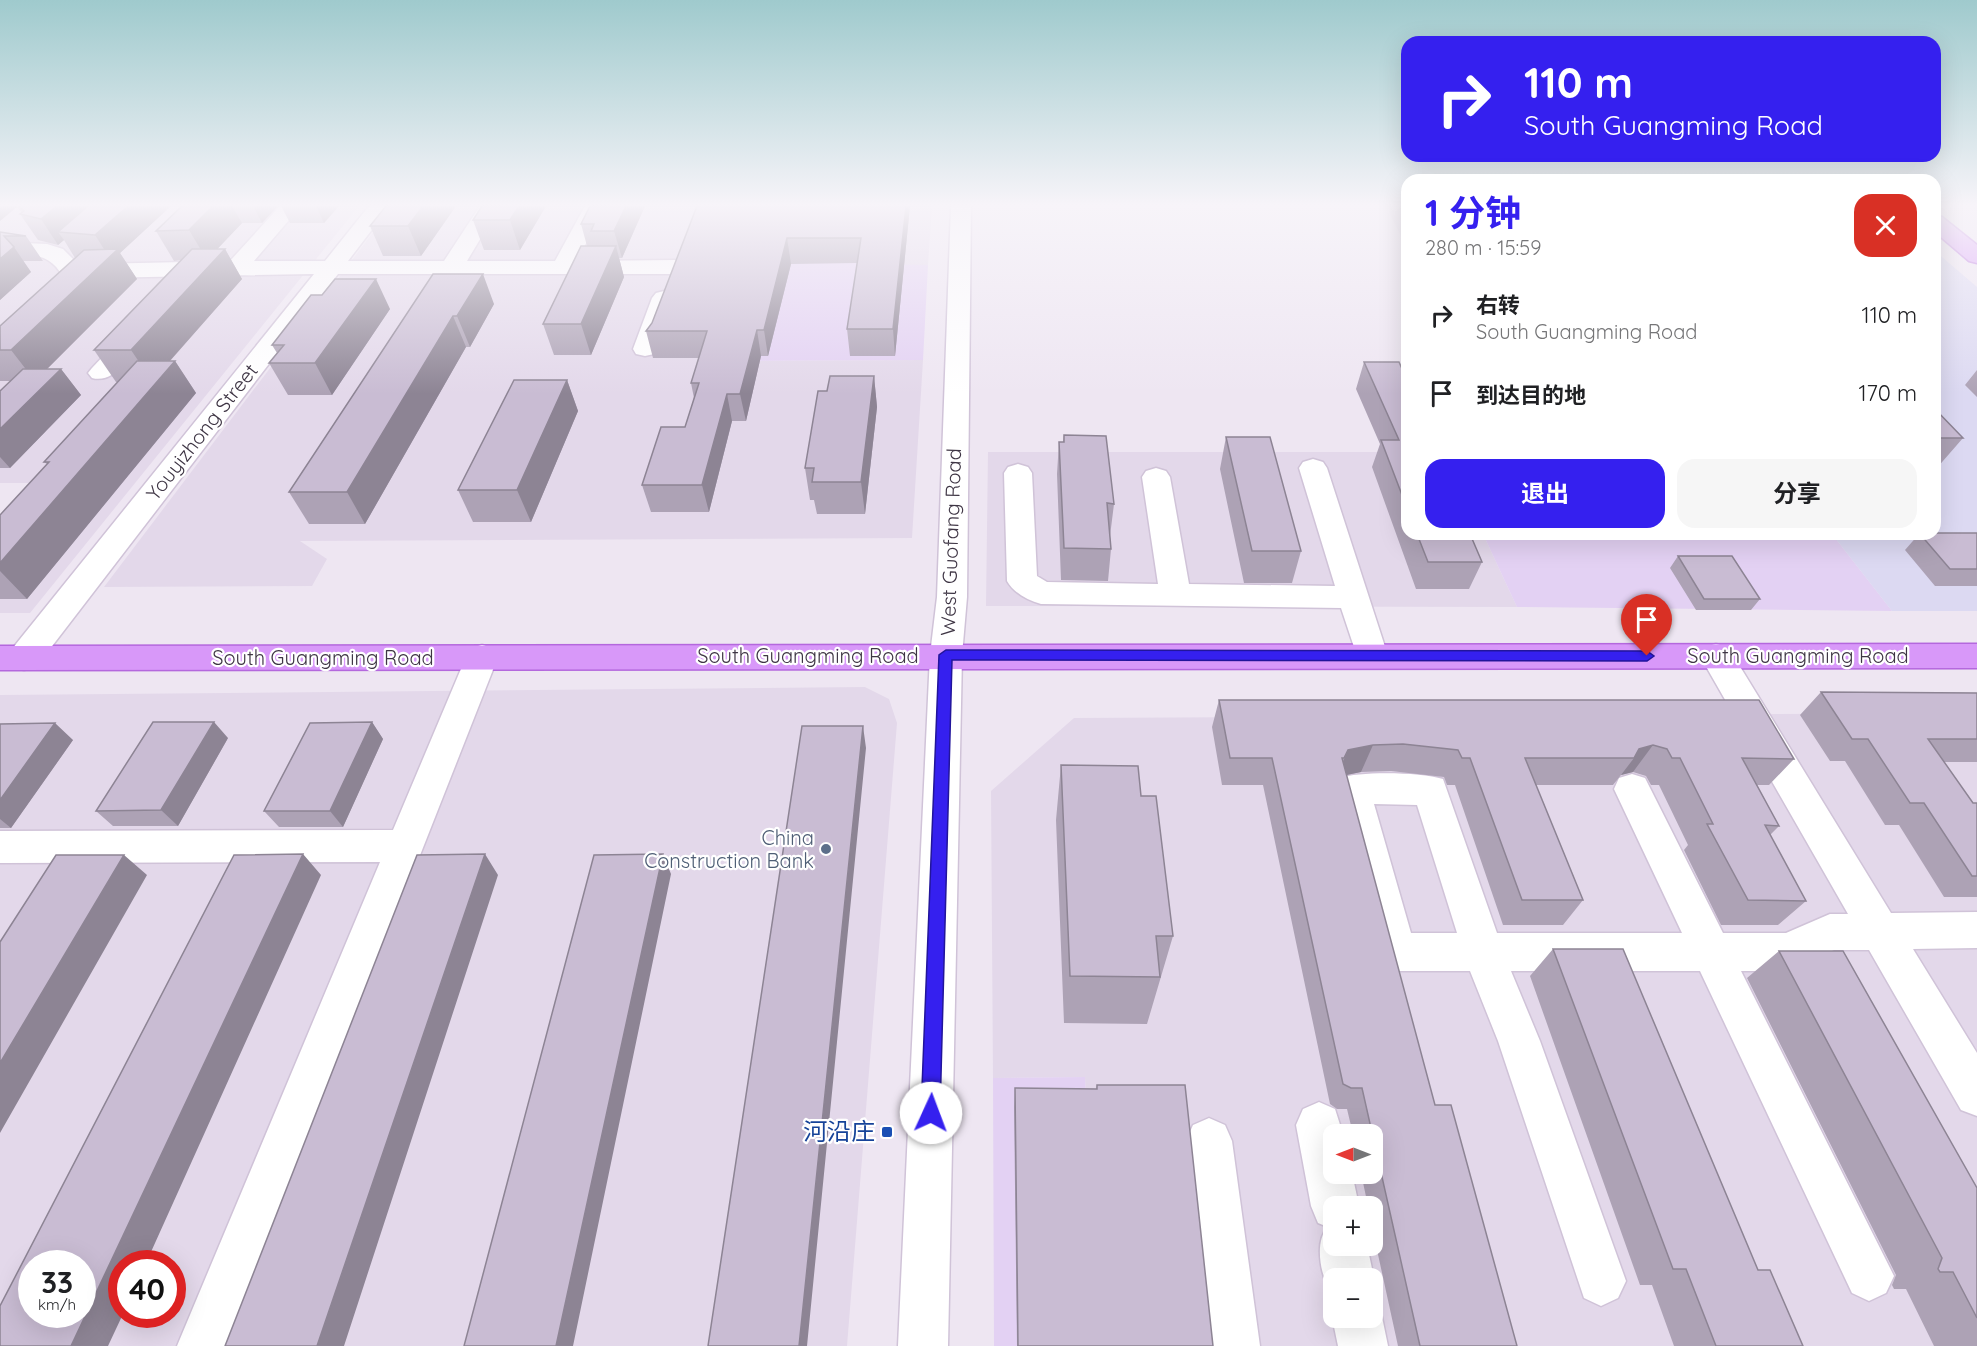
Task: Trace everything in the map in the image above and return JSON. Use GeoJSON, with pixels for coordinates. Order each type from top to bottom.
{"type":"FeatureCollection","features":[{"type":"Feature","properties":{"kind":"main road","name":"South Guangming Road"},"geometry":{"type":"LineString","coordinates":[[12,658],[946,655],[1977,656]]}},
{"type":"Feature","properties":{"kind":"street"},"geometry":{"type":"LineString","coordinates":[[80,269],[94,271],[158,269]]}},
{"type":"Feature","properties":{"kind":"street"},"geometry":{"type":"LineString","coordinates":[[174,295],[198,269]]}},
{"type":"Feature","properties":{"kind":"street","name":"Youyizhong Street"},"geometry":{"type":"LineString","coordinates":[[12,658],[330,269]]}},
{"type":"Feature","properties":{"kind":"street"},"geometry":{"type":"LineString","coordinates":[[645,350],[676,269]]}},
{"type":"Feature","properties":{"kind":"street","name":"West Guofang Road"},"geometry":{"type":"LineString","coordinates":[[923,1346],[946,655],[952,597],[960,269]]}},
{"type":"Feature","properties":{"kind":"street"},"geometry":{"type":"LineString","coordinates":[[69,294],[94,271]]}},
{"type":"Feature","properties":{"kind":"street"},"geometry":{"type":"LineString","coordinates":[[101,373],[150,321]]}},
{"type":"Feature","properties":{"kind":"street"},"geometry":{"type":"LineString","coordinates":[[1313,468],[1372,656]]}},
{"type":"Feature","properties":{"kind":"street"},"geometry":{"type":"LineString","coordinates":[[1018,472],[1022,581],[1041,593],[1353,597]]}},
{"type":"Feature","properties":{"kind":"street"},"geometry":{"type":"LineString","coordinates":[[1156,477],[1175,595]]}},
{"type":"Feature","properties":{"kind":"street"},"geometry":{"type":"LineString","coordinates":[[1716,656],[1977,1094]]}},
{"type":"Feature","properties":{"kind":"street"},"geometry":{"type":"LineString","coordinates":[[202,1346],[482,657]]}},
{"type":"Feature","properties":{"kind":"street"},"geometry":{"type":"LineString","coordinates":[[1601,1281],[1519,1041],[1483,952],[1430,790],[1352,789],[1396,952],[1483,952],[1712,952],[1789,952],[1830,932],[1977,930]]}},
{"type":"Feature","properties":{"kind":"street"},"geometry":{"type":"LineString","coordinates":[[1632,789],[1869,1276]]}},
{"type":"Feature","properties":{"kind":"street"},"geometry":{"type":"LineString","coordinates":[[0,847],[405,846]]}},
{"type":"Feature","properties":{"kind":"street"},"geometry":{"type":"LineString","coordinates":[[1319,1125],[1333,1196]]}},
{"type":"Feature","properties":{"kind":"street"},"geometry":{"type":"LineString","coordinates":[[1209,1141],[1235,1346]]}},
{"type":"Feature","properties":{"kind":"street"},"geometry":{"type":"LineString","coordinates":[[1359,1328],[1363,1346]]}},
{"type":"Feature","properties":{"kind":"shaded area"},"geometry":{"type":"Polygon","coordinates":[[[0,269],[308,269],[30,613],[0,613],[0,557],[64,483],[0,483],[0,269]]]}},
{"type":"Feature","properties":{"kind":"shaded area"},"geometry":{"type":"Polygon","coordinates":[[[345,269],[734,269],[706,361],[923,360],[912,538],[300,541],[327,559],[312,586],[104,587],[345,269]]]}},
{"type":"Feature","properties":{"kind":"shaded area"},"geometry":{"type":"Polygon","coordinates":[[[734,269],[928,269],[923,360],[706,361],[734,269]]]}},
{"type":"Feature","properties":{"kind":"shaded area"},"geometry":{"type":"Polygon","coordinates":[[[1941,269],[1956,269],[1977,287],[1977,611],[1892,611],[1837,540],[1941,540],[1941,269]]]}},
{"type":"Feature","properties":{"kind":"shaded area"},"geometry":{"type":"Polygon","coordinates":[[[988,452],[1401,452],[1401,540],[1486,540],[1517,607],[986,606],[988,452]]]}},
{"type":"Feature","properties":{"kind":"shaded area"},"geometry":{"type":"Polygon","coordinates":[[[1486,540],[1837,540],[1892,611],[1517,607],[1486,540]]]}},
{"type":"Feature","properties":{"kind":"shaded area"},"geometry":{"type":"Polygon","coordinates":[[[865,687],[889,699],[897,723],[847,1346],[0,1346],[0,695],[865,687]]]}},
{"type":"Feature","properties":{"kind":"shaded area"},"geometry":{"type":"Polygon","coordinates":[[[1977,713],[1977,1346],[1099,1346],[1085,1077],[993,1078],[991,791],[1074,718],[1977,713]]]}},
{"type":"Feature","properties":{"kind":"shaded area"},"geometry":{"type":"Polygon","coordinates":[[[1085,1077],[1099,1346],[994,1346],[993,1078],[1085,1077]]]}},
{"type":"Feature","properties":{"kind":"building"},"geometry":{"type":"Polygon","coordinates":[[[63,269],[97,269],[11,350],[0,350],[0,326],[63,269]]]}},
{"type":"Feature","properties":{"kind":"building"},"geometry":{"type":"Polygon","coordinates":[[[173,269],[207,269],[131,350],[94,350],[173,269]]]}},
{"type":"Feature","properties":{"kind":"building"},"geometry":{"type":"Polygon","coordinates":[[[570,269],[606,269],[581,324],[543,324],[570,269]]]}},
{"type":"Feature","properties":{"kind":"building"},"geometry":{"type":"Polygon","coordinates":[[[673,269],[779,269],[764,330],[757,330],[740,394],[727,394],[702,485],[642,485],[661,427],[685,427],[699,383],[691,383],[707,331],[646,331],[652,323],[673,269]]]}},
{"type":"Feature","properties":{"kind":"building"},"geometry":{"type":"Polygon","coordinates":[[[856,269],[899,269],[893,329],[847,329],[856,269]]]}},
{"type":"Feature","properties":{"kind":"building"},"geometry":{"type":"Polygon","coordinates":[[[433,274],[483,274],[457,316],[453,316],[347,492],[289,492],[433,274]]]}},
{"type":"Feature","properties":{"kind":"building"},"geometry":{"type":"Polygon","coordinates":[[[335,279],[376,279],[315,363],[269,363],[284,345],[272,345],[311,295],[322,295],[335,279]]]}},
{"type":"Feature","properties":{"kind":"building"},"geometry":{"type":"Polygon","coordinates":[[[137,361],[175,361],[0,563],[0,515],[49,462],[44,462],[137,361]]]}},
{"type":"Feature","properties":{"kind":"building"},"geometry":{"type":"Polygon","coordinates":[[[1364,362],[1399,362],[1401,366],[1401,492],[1381,440],[1399,440],[1364,362]]]}},
{"type":"Feature","properties":{"kind":"building"},"geometry":{"type":"Polygon","coordinates":[[[23,369],[61,369],[0,429],[0,391],[23,369]]]}},
{"type":"Feature","properties":{"kind":"building"},"geometry":{"type":"Polygon","coordinates":[[[830,376],[874,376],[861,482],[812,482],[814,468],[805,468],[818,391],[827,391],[830,376]]]}},
{"type":"Feature","properties":{"kind":"building"},"geometry":{"type":"Polygon","coordinates":[[[514,380],[567,380],[517,490],[458,490],[514,380]]]}},
{"type":"Feature","properties":{"kind":"building"},"geometry":{"type":"Polygon","coordinates":[[[1941,415],[1963,438],[1941,438],[1941,415]]]}},
{"type":"Feature","properties":{"kind":"building"},"geometry":{"type":"Polygon","coordinates":[[[1064,435],[1106,436],[1114,504],[1107,503],[1111,549],[1064,548],[1059,442],[1064,442],[1064,435]]]}},
{"type":"Feature","properties":{"kind":"building"},"geometry":{"type":"Polygon","coordinates":[[[1226,437],[1270,437],[1301,551],[1252,551],[1226,437]]]}},
{"type":"Feature","properties":{"kind":"building"},"geometry":{"type":"Polygon","coordinates":[[[1941,533],[1977,533],[1977,569],[1950,569],[1925,540],[1941,540],[1941,533]]]}},
{"type":"Feature","properties":{"kind":"building"},"geometry":{"type":"Polygon","coordinates":[[[1419,540],[1473,540],[1482,562],[1428,562],[1419,540]]]}},
{"type":"Feature","properties":{"kind":"building"},"geometry":{"type":"Polygon","coordinates":[[[1678,556],[1732,556],[1760,599],[1704,599],[1678,556]]]}},
{"type":"Feature","properties":{"kind":"building"},"geometry":{"type":"Polygon","coordinates":[[[1821,692],[1977,693],[1977,739],[1928,739],[1973,803],[1977,803],[1977,876],[1972,876],[1924,803],[1910,803],[1868,739],[1852,739],[1821,692]]]}},
{"type":"Feature","properties":{"kind":"building"},"geometry":{"type":"Polygon","coordinates":[[[1219,700],[1759,700],[1794,759],[1742,758],[1779,826],[1765,825],[1806,901],[1748,900],[1707,824],[1713,824],[1680,758],[1672,758],[1667,749],[1653,745],[1639,749],[1634,758],[1525,758],[1583,900],[1522,900],[1470,758],[1462,758],[1458,750],[1403,744],[1373,745],[1348,750],[1342,758],[1435,1105],[1451,1105],[1517,1346],[1420,1346],[1383,1181],[1383,1124],[1370,1124],[1362,1088],[1351,1088],[1343,1084],[1272,758],[1230,758],[1219,700]]]}},
{"type":"Feature","properties":{"kind":"building"},"geometry":{"type":"Polygon","coordinates":[[[153,722],[214,722],[161,810],[96,811],[153,722]]]}},
{"type":"Feature","properties":{"kind":"building"},"geometry":{"type":"Polygon","coordinates":[[[372,722],[330,811],[264,811],[310,723],[372,722]]]}},
{"type":"Feature","properties":{"kind":"building"},"geometry":{"type":"Polygon","coordinates":[[[55,723],[0,800],[0,724],[55,723]]]}},
{"type":"Feature","properties":{"kind":"building"},"geometry":{"type":"Polygon","coordinates":[[[802,726],[863,726],[799,1346],[708,1346],[802,726]]]}},
{"type":"Feature","properties":{"kind":"building"},"geometry":{"type":"Polygon","coordinates":[[[1061,765],[1138,766],[1141,796],[1156,796],[1173,936],[1156,936],[1160,977],[1070,976],[1061,765]]]}},
{"type":"Feature","properties":{"kind":"building"},"geometry":{"type":"Polygon","coordinates":[[[303,854],[116,1250],[108,1250],[108,1268],[96,1293],[96,1250],[29,1250],[234,855],[303,854]]]}},
{"type":"Feature","properties":{"kind":"building"},"geometry":{"type":"Polygon","coordinates":[[[485,854],[317,1346],[225,1346],[417,855],[485,854]]]}},
{"type":"Feature","properties":{"kind":"building"},"geometry":{"type":"Polygon","coordinates":[[[663,854],[556,1346],[464,1346],[594,855],[663,854]]]}},
{"type":"Feature","properties":{"kind":"building"},"geometry":{"type":"Polygon","coordinates":[[[56,855],[124,855],[0,1063],[0,942],[56,855]]]}},
{"type":"Feature","properties":{"kind":"building"},"geometry":{"type":"Polygon","coordinates":[[[1553,949],[1623,949],[1758,1270],[1770,1270],[1803,1346],[1716,1346],[1686,1269],[1673,1269],[1553,949]]]}},
{"type":"Feature","properties":{"kind":"building"},"geometry":{"type":"Polygon","coordinates":[[[1779,951],[1843,951],[1977,1188],[1977,1318],[1953,1272],[1940,1272],[1938,1269],[1942,1258],[1779,951]]]}},
{"type":"Feature","properties":{"kind":"building"},"geometry":{"type":"Polygon","coordinates":[[[1097,1085],[1185,1085],[1213,1346],[1018,1346],[1015,1088],[1097,1089],[1097,1085]]]}},
{"type":"Feature","properties":{"kind":"building"},"geometry":{"type":"Polygon","coordinates":[[[18,1271],[18,1328],[79,1328],[71,1346],[0,1346],[0,1306],[18,1271]]]}},
{"type":"Feature","properties":{"kind":"place","name":"China Construction Bank"},"geometry":{"type":"Point","coordinates":[826,849]}},
{"type":"Feature","properties":{"kind":"place","name":"河沿庄"},"geometry":{"type":"Point","coordinates":[887,1132]}},
{"type":"Feature","properties":{"kind":"route"},"geometry":{"type":"LineString","coordinates":[[931,1113],[946,655],[1647,656]]}}]}
